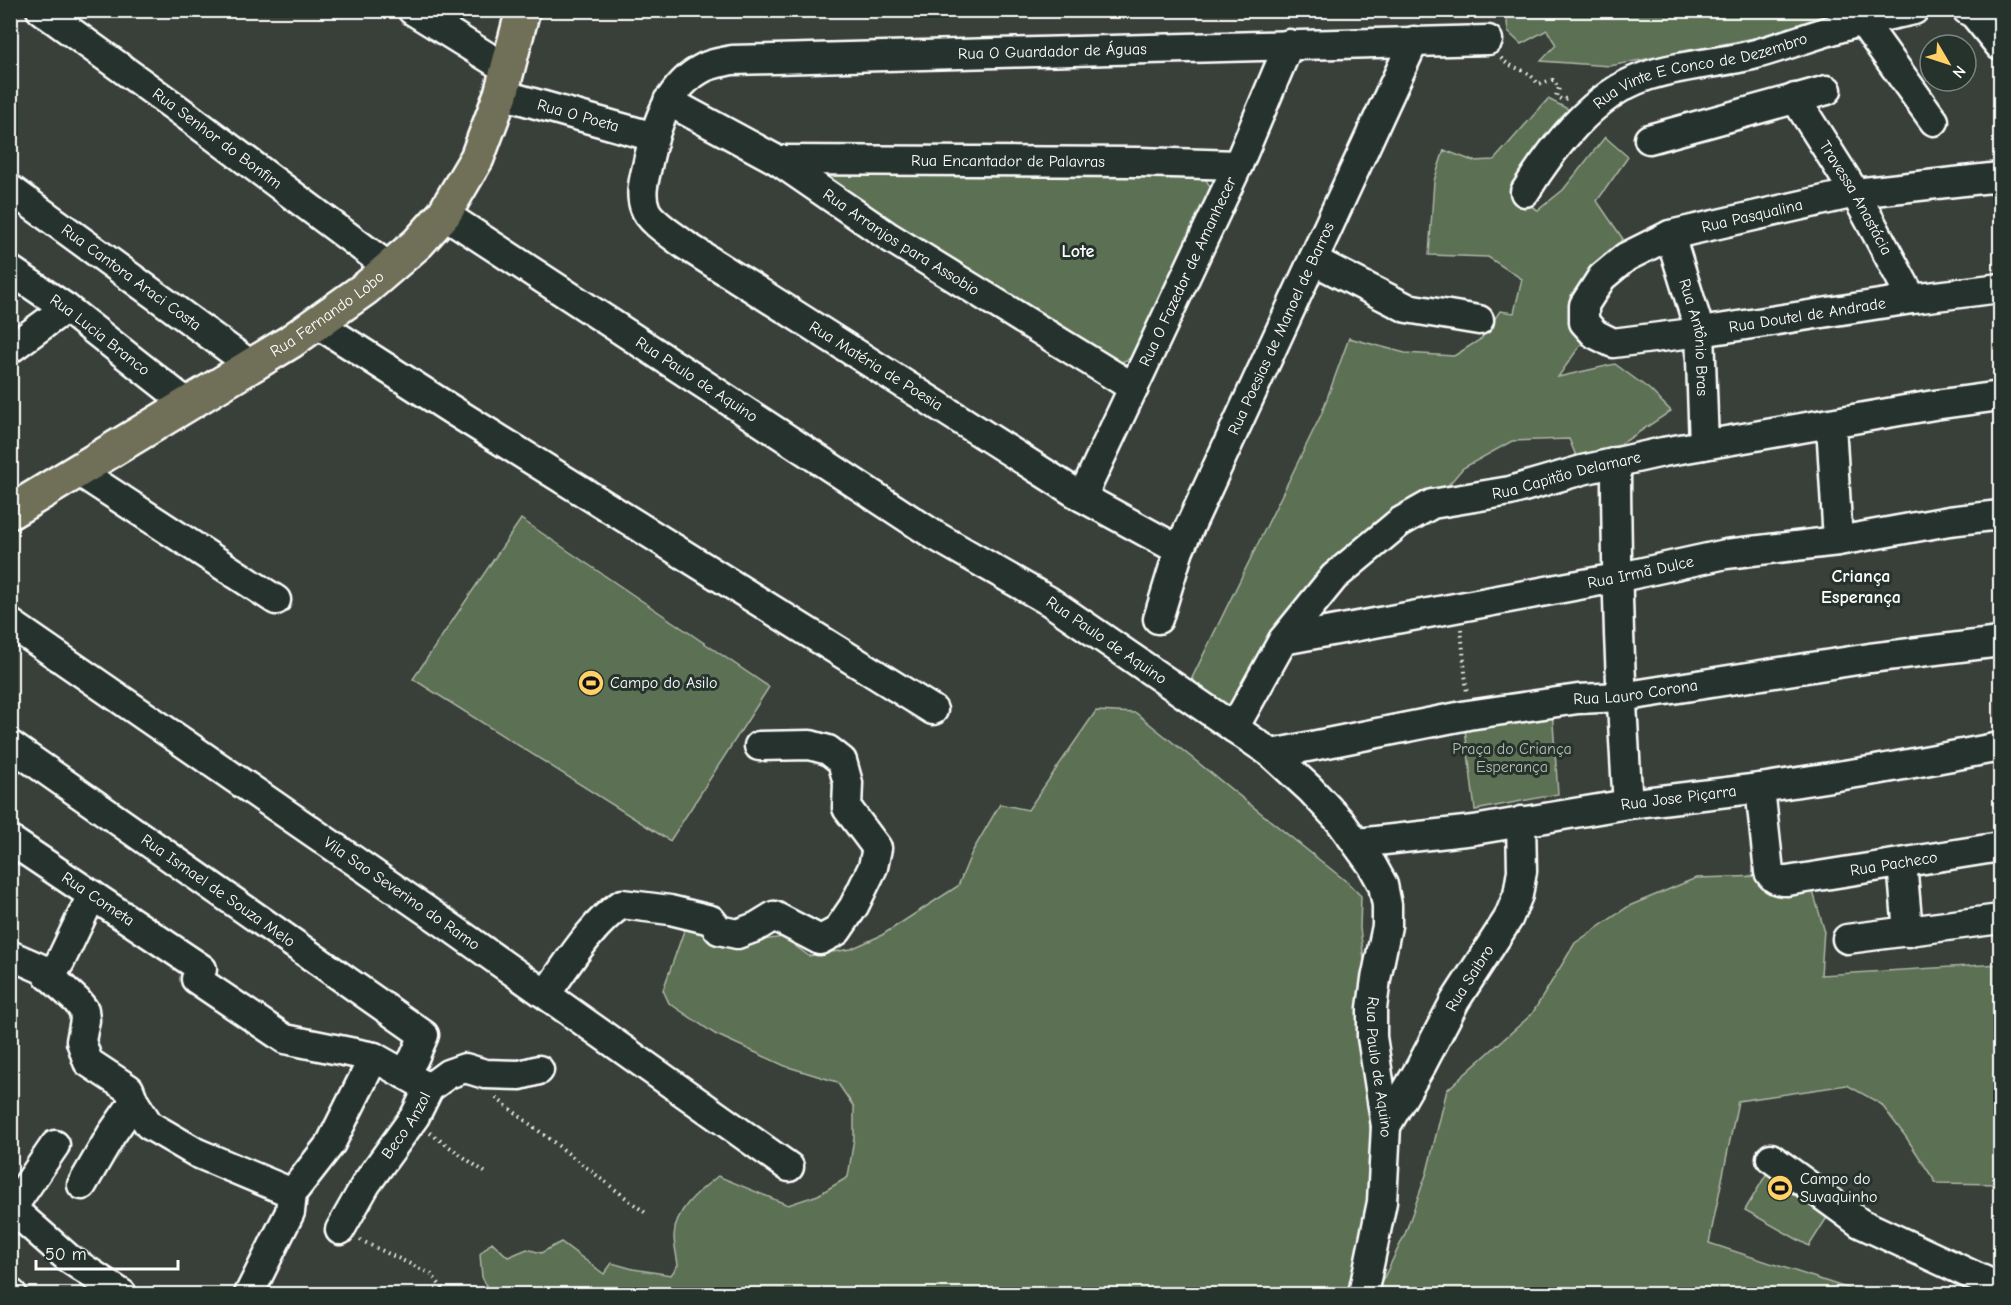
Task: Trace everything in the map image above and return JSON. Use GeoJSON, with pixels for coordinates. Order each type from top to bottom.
{"type":"FeatureCollection","features":[{"type":"Feature","properties":{"kind":"main road","name":"Rua Fernando Lobo"},"geometry":{"type":"LineString","coordinates":[[10,512],[318,324],[390,268],[418,243],[444,214],[477,158],[504,82],[523,10]]}},
{"type":"Feature","properties":{"kind":"street","name":"Rua Senhor do Bonfim"},"geometry":{"type":"LineString","coordinates":[[41,10],[390,268]]}},
{"type":"Feature","properties":{"kind":"street","name":"Rua O Poeta"},"geometry":{"type":"LineString","coordinates":[[412,10],[504,82],[654,136]]}},
{"type":"Feature","properties":{"kind":"street","name":"Rua Vinte E Conco de Dezembro"},"geometry":{"type":"LineString","coordinates":[[1526,192],[1542,164],[1573,128],[1608,95],[1637,80],[1687,66],[1754,54],[1862,21],[1914,10]]}},
{"type":"Feature","properties":{"kind":"street"},"geometry":{"type":"LineString","coordinates":[[1967,10],[1998,38]]}},
{"type":"Feature","properties":{"kind":"street"},"geometry":{"type":"LineString","coordinates":[[1862,21],[1934,121]]}},
{"type":"Feature","properties":{"kind":"street","name":"Rua O Guardador de Águas"},"geometry":{"type":"LineString","coordinates":[[654,136],[668,101],[684,81],[706,67],[732,60],[1488,40]]}},
{"type":"Feature","properties":{"kind":"street","name":"Rua Poesias de Manoel de Barros"},"geometry":{"type":"LineString","coordinates":[[1158,619],[1179,550],[1414,41]]}},
{"type":"Feature","properties":{"kind":"street","name":"Rua O Fazedor de Amanhecer"},"geometry":{"type":"LineString","coordinates":[[1082,497],[1238,165],[1289,44]]}},
{"type":"Feature","properties":{"kind":"street"},"geometry":{"type":"LineString","coordinates":[[1649,139],[1827,90]]}},
{"type":"Feature","properties":{"kind":"street","name":"Travessa Anastácia"},"geometry":{"type":"LineString","coordinates":[[1795,98],[1854,193],[1912,299]]}},
{"type":"Feature","properties":{"kind":"street","name":"Rua Arranjos para Assobio"},"geometry":{"type":"LineString","coordinates":[[668,101],[777,160],[889,237],[1134,388]]}},
{"type":"Feature","properties":{"kind":"street","name":"Rua Matéria de Poesia"},"geometry":{"type":"LineString","coordinates":[[654,136],[642,191],[645,210],[662,227],[899,393],[1179,550]]}},
{"type":"Feature","properties":{"kind":"street","name":"Rua Encantador de Palavras"},"geometry":{"type":"LineString","coordinates":[[777,160],[1139,162],[1238,165]]}},
{"type":"Feature","properties":{"kind":"street","name":"Rua Pasqualina"},"geometry":{"type":"LineString","coordinates":[[1613,342],[1595,334],[1584,322],[1584,305],[1602,278],[1626,257],[1670,234],[1854,193],[2001,177]]}},
{"type":"Feature","properties":{"kind":"street","name":"Rua Cantora Araci Costa"},"geometry":{"type":"LineString","coordinates":[[10,189],[251,366]]}},
{"type":"Feature","properties":{"kind":"street","name":"Rua Paulo de Aquino"},"geometry":{"type":"LineString","coordinates":[[444,214],[934,535],[1048,601],[1272,754],[1310,789],[1358,843],[1383,885],[1387,905],[1387,926],[1376,979],[1372,1027],[1386,1126],[1382,1202],[1363,1294]]}},
{"type":"Feature","properties":{"kind":"street","name":"Rua Antônio Bras"},"geometry":{"type":"LineString","coordinates":[[1670,234],[1700,332],[1704,445]]}},
{"type":"Feature","properties":{"kind":"street"},"geometry":{"type":"LineString","coordinates":[[1313,260],[1407,308],[1479,320]]}},
{"type":"Feature","properties":{"kind":"street","name":"Rua Lucia Branco"},"geometry":{"type":"LineString","coordinates":[[10,270],[66,308],[188,404]]}},
{"type":"Feature","properties":{"kind":"street","name":"Rua Doutel de Andrade"},"geometry":{"type":"LineString","coordinates":[[1613,342],[1700,332],[1912,299],[2001,288]]}},
{"type":"Feature","properties":{"kind":"street"},"geometry":{"type":"LineString","coordinates":[[10,349],[66,308]]}},
{"type":"Feature","properties":{"kind":"street"},"geometry":{"type":"LineString","coordinates":[[318,324],[462,417],[933,710]]}},
{"type":"Feature","properties":{"kind":"street","name":"Rua Capitão Delamare"},"geometry":{"type":"LineString","coordinates":[[1234,728],[1283,640],[1334,577],[1400,522],[1432,504],[1510,491],[1616,462],[1704,445],[1934,405],[2001,396]]}},
{"type":"Feature","properties":{"kind":"street"},"geometry":{"type":"LineString","coordinates":[[1832,423],[1838,541]]}},
{"type":"Feature","properties":{"kind":"street"},"geometry":{"type":"LineString","coordinates":[[1616,462],[1616,578],[1628,804]]}},
{"type":"Feature","properties":{"kind":"street"},"geometry":{"type":"LineString","coordinates":[[78,471],[276,600]]}},
{"type":"Feature","properties":{"kind":"street","name":"Rua Irmã Dulce"},"geometry":{"type":"LineString","coordinates":[[1283,640],[1616,578],[1726,554],[1838,541],[1948,521],[2001,515]]}},
{"type":"Feature","properties":{"kind":"street","name":"Vila Sao Severino do Ramo"},"geometry":{"type":"LineString","coordinates":[[10,623],[546,994],[789,1167]]}},
{"type":"Feature","properties":{"kind":"street","name":"Rua Lauro Corona"},"geometry":{"type":"LineString","coordinates":[[1272,754],[1468,715],[1578,699],[1621,697],[1870,658],[2001,642]]}},
{"type":"Feature","properties":{"kind":"street"},"geometry":{"type":"LineString","coordinates":[[546,994],[578,950],[611,911],[622,904],[669,910],[711,920],[719,930],[737,934],[756,927],[774,916],[820,940],[837,931],[854,906],[873,867],[877,848],[847,808],[848,783],[842,761],[828,750],[810,745],[759,746]]}},
{"type":"Feature","properties":{"kind":"street","name":"Rua Ismael de Souza Melo"},"geometry":{"type":"LineString","coordinates":[[10,746],[424,1035],[404,1074]]}},
{"type":"Feature","properties":{"kind":"street","name":"Rua Jose Piçarra"},"geometry":{"type":"LineString","coordinates":[[1358,843],[1474,830],[1628,804],[1760,788],[2001,747]]}},
{"type":"Feature","properties":{"kind":"street","name":"Rua Pacheco"},"geometry":{"type":"LineString","coordinates":[[1760,788],[1769,872],[1775,880],[1787,881],[2001,847]]}},
{"type":"Feature","properties":{"kind":"street","name":"Rua Saibro"},"geometry":{"type":"LineString","coordinates":[[1386,1126],[1455,1001],[1508,919],[1518,895],[1522,871],[1521,822]]}},
{"type":"Feature","properties":{"kind":"street","name":"Rua Cometa"},"geometry":{"type":"LineString","coordinates":[[10,840],[186,958],[201,969],[196,979],[285,1039],[374,1057]]}},
{"type":"Feature","properties":{"kind":"street"},"geometry":{"type":"LineString","coordinates":[[1902,863],[1908,932]]}},
{"type":"Feature","properties":{"kind":"street"},"geometry":{"type":"LineString","coordinates":[[49,976],[60,962],[92,895]]}},
{"type":"Feature","properties":{"kind":"street"},"geometry":{"type":"LineString","coordinates":[[1847,939],[2001,919]]}},
{"type":"Feature","properties":{"kind":"street"},"geometry":{"type":"LineString","coordinates":[[10,955],[42,969],[77,1000],[84,1010],[85,1020],[81,1041],[88,1062],[129,1089],[148,1125],[197,1153],[292,1193]]}},
{"type":"Feature","properties":{"kind":"street"},"geometry":{"type":"LineString","coordinates":[[249,1294],[290,1212],[292,1193],[332,1143],[374,1057],[429,1088]]}},
{"type":"Feature","properties":{"kind":"street"},"geometry":{"type":"LineString","coordinates":[[465,1068],[485,1074],[520,1075],[539,1070]]}},
{"type":"Feature","properties":{"kind":"street","name":"Beco Anzol"},"geometry":{"type":"LineString","coordinates":[[340,1230],[366,1184],[412,1120],[429,1088],[448,1074],[465,1068]]}},
{"type":"Feature","properties":{"kind":"street"},"geometry":{"type":"LineString","coordinates":[[82,1185],[111,1135],[134,1102]]}},
{"type":"Feature","properties":{"kind":"street"},"geometry":{"type":"LineString","coordinates":[[55,1145],[11,1208],[68,1258],[122,1294]]}},
{"type":"Feature","properties":{"kind":"street"},"geometry":{"type":"LineString","coordinates":[[1771,1158],[1860,1223],[2001,1288]]}},
{"type":"Feature","properties":{"kind":"path"},"geometry":{"type":"LineString","coordinates":[[1488,40],[1506,64],[1531,74],[1538,84],[1553,80],[1559,88],[1556,96],[1562,100],[1572,96]]}},
{"type":"Feature","properties":{"kind":"path"},"geometry":{"type":"LineString","coordinates":[[1460,608],[1468,715]]}},
{"type":"Feature","properties":{"kind":"path"},"geometry":{"type":"LineString","coordinates":[[465,1068],[489,1092],[647,1214]]}},
{"type":"Feature","properties":{"kind":"path"},"geometry":{"type":"LineString","coordinates":[[412,1120],[486,1173]]}},
{"type":"Feature","properties":{"kind":"path"},"geometry":{"type":"LineString","coordinates":[[340,1230],[431,1274],[447,1294]]}},
{"type":"Feature","properties":{"kind":"green space"},"geometry":{"type":"Polygon","coordinates":[[[1506,11],[1852,11],[1775,34],[1610,66],[1541,61],[1556,45],[1547,30],[1521,44],[1508,32],[1506,11]]]}},
{"type":"Feature","properties":{"kind":"green space"},"geometry":{"type":"Polygon","coordinates":[[[1548,99],[1572,111],[1516,198],[1538,210],[1563,190],[1605,137],[1628,157],[1597,201],[1623,239],[1573,292],[1584,340],[1558,377],[1615,364],[1649,389],[1671,411],[1582,470],[1569,439],[1512,441],[1463,468],[1432,504],[1334,577],[1248,702],[1215,706],[1192,678],[1321,415],[1349,338],[1405,353],[1454,356],[1481,339],[1500,311],[1514,313],[1522,279],[1488,257],[1429,255],[1434,181],[1444,150],[1473,161],[1494,160],[1548,99]]]}},
{"type":"Feature","properties":{"kind":"green space"},"geometry":{"type":"Polygon","coordinates":[[[829,171],[1203,175],[1211,188],[1136,356],[1117,364],[824,181],[829,171]]]}},
{"type":"Feature","properties":{"kind":"green space","name":"Campo do Asilo"},"geometry":{"type":"Polygon","coordinates":[[[521,519],[769,687],[670,841],[413,679],[521,519]]]}},
{"type":"Feature","properties":{"kind":"green space","name":"Praça do Criança Esperança"},"geometry":{"type":"Polygon","coordinates":[[[1552,709],[1558,794],[1475,810],[1464,721],[1552,709]]]}},
{"type":"Feature","properties":{"kind":"green space"},"geometry":{"type":"Polygon","coordinates":[[[1096,711],[1136,713],[1347,882],[1361,896],[1360,928],[1382,1102],[1363,1294],[491,1294],[482,1277],[480,1254],[492,1242],[508,1257],[527,1249],[541,1253],[561,1242],[604,1274],[612,1263],[671,1275],[678,1265],[674,1236],[679,1217],[689,1202],[718,1176],[788,1205],[818,1195],[848,1177],[854,1138],[854,1107],[837,1082],[785,1066],[715,1034],[669,1003],[663,990],[686,925],[737,944],[783,937],[809,956],[851,949],[882,935],[958,886],[972,852],[1000,804],[1028,810],[1096,711]]]}},
{"type":"Feature","properties":{"kind":"green space"},"geometry":{"type":"Polygon","coordinates":[[[1765,876],[1812,888],[1824,929],[1821,975],[2000,964],[2000,1184],[1936,1183],[1881,1104],[1847,1085],[1738,1101],[1709,1243],[1865,1294],[1376,1294],[1405,1234],[1427,1172],[1447,1090],[1532,1014],[1575,943],[1629,906],[1696,878],[1765,876]]]}},
{"type":"Feature","properties":{"kind":"green space","name":"Campo do Suvaquinho"},"geometry":{"type":"Polygon","coordinates":[[[1770,1168],[1833,1208],[1809,1246],[1745,1210],[1770,1168]]]}},
{"type":"Feature","properties":{"kind":"place","name":"Campo do Asilo"},"geometry":{"type":"Point","coordinates":[591,683]}},
{"type":"Feature","properties":{"kind":"place","name":"Campo do Suvaquinho"},"geometry":{"type":"Point","coordinates":[1780,1188]}},
{"type":"Feature","properties":{"kind":"district","name":"Lote"},"geometry":{"type":"Point","coordinates":[1078,251]}},
{"type":"Feature","properties":{"kind":"district","name":"Criança Esperança"},"geometry":{"type":"Point","coordinates":[1861,586]}}]}
